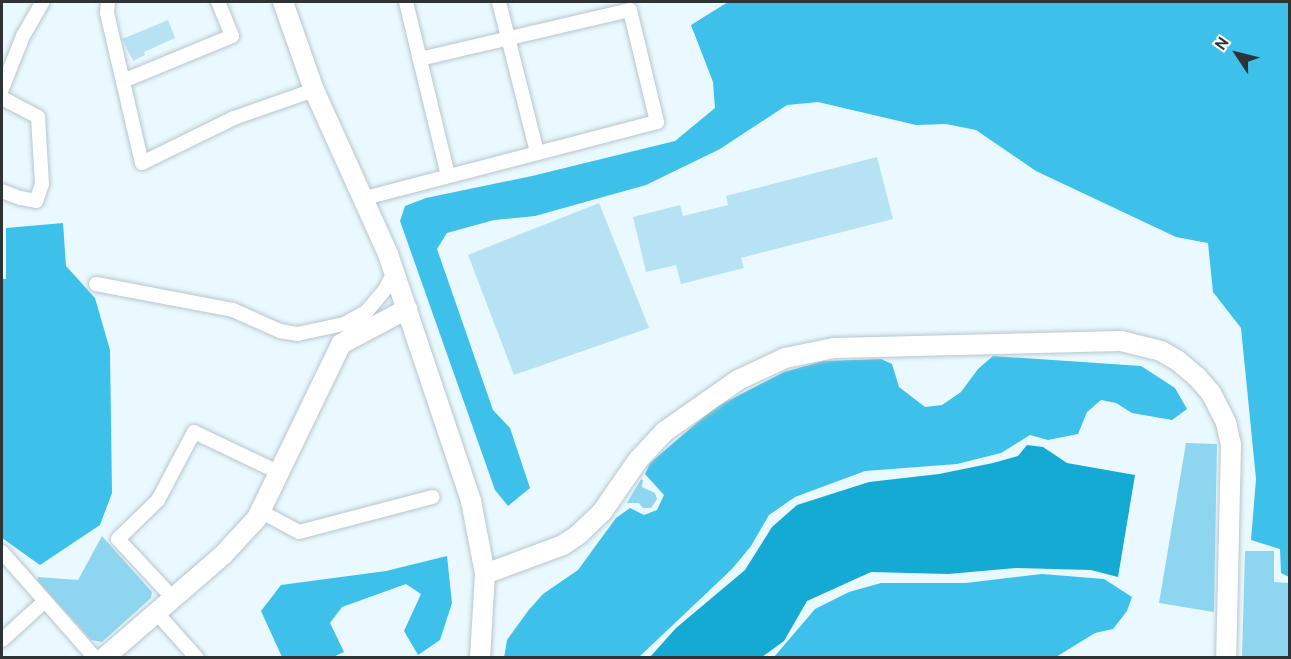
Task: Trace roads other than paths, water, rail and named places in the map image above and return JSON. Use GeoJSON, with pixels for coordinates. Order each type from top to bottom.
{"type":"FeatureCollection","features":[{"type":"Feature","properties":{"kind":"street"},"geometry":{"type":"LineString","coordinates":[[2,89],[23,36],[43,2]]}},
{"type":"Feature","properties":{"kind":"street"},"geometry":{"type":"LineString","coordinates":[[108,2],[107,13],[142,163],[234,118],[314,90]]}},
{"type":"Feature","properties":{"kind":"street"},"geometry":{"type":"LineString","coordinates":[[123,81],[232,36],[218,2]]}},
{"type":"Feature","properties":{"kind":"street"},"geometry":{"type":"LineString","coordinates":[[283,2],[314,90],[365,198],[394,272],[471,501],[485,574],[484,625],[480,657]]}},
{"type":"Feature","properties":{"kind":"street"},"geometry":{"type":"LineString","coordinates":[[406,2],[448,175]]}},
{"type":"Feature","properties":{"kind":"street"},"geometry":{"type":"LineString","coordinates":[[499,2],[537,152]]}},
{"type":"Feature","properties":{"kind":"street"},"geometry":{"type":"LineString","coordinates":[[365,198],[657,122],[630,10],[420,59]]}},
{"type":"Feature","properties":{"kind":"street"},"geometry":{"type":"LineString","coordinates":[[2,98],[38,117],[42,184],[36,201],[2,191]]}},
{"type":"Feature","properties":{"kind":"street"},"geometry":{"type":"LineString","coordinates":[[96,284],[234,309],[280,331],[297,334],[344,324],[367,311],[386,288],[394,272]]}},
{"type":"Feature","properties":{"kind":"street"},"geometry":{"type":"LineString","coordinates":[[104,657],[223,555],[260,511],[341,344],[407,309]]}},
{"type":"Feature","properties":{"kind":"street"},"geometry":{"type":"LineString","coordinates":[[485,574],[563,545],[578,535],[602,512],[638,460],[670,426],[738,380],[785,358],[834,348],[1121,340],[1161,351],[1178,361],[1197,377],[1210,393],[1226,423],[1231,445],[1226,657]]}},
{"type":"Feature","properties":{"kind":"street"},"geometry":{"type":"LineString","coordinates":[[172,597],[118,539],[158,500],[194,432],[280,473]]}},
{"type":"Feature","properties":{"kind":"street"},"geometry":{"type":"LineString","coordinates":[[260,511],[299,532],[432,497]]}},
{"type":"Feature","properties":{"kind":"street"},"geometry":{"type":"LineString","coordinates":[[2,552],[95,657]]}},
{"type":"Feature","properties":{"kind":"street"},"geometry":{"type":"LineString","coordinates":[[2,640],[45,601]]}},
{"type":"Feature","properties":{"kind":"street"},"geometry":{"type":"LineString","coordinates":[[156,612],[196,657]]}}]}
